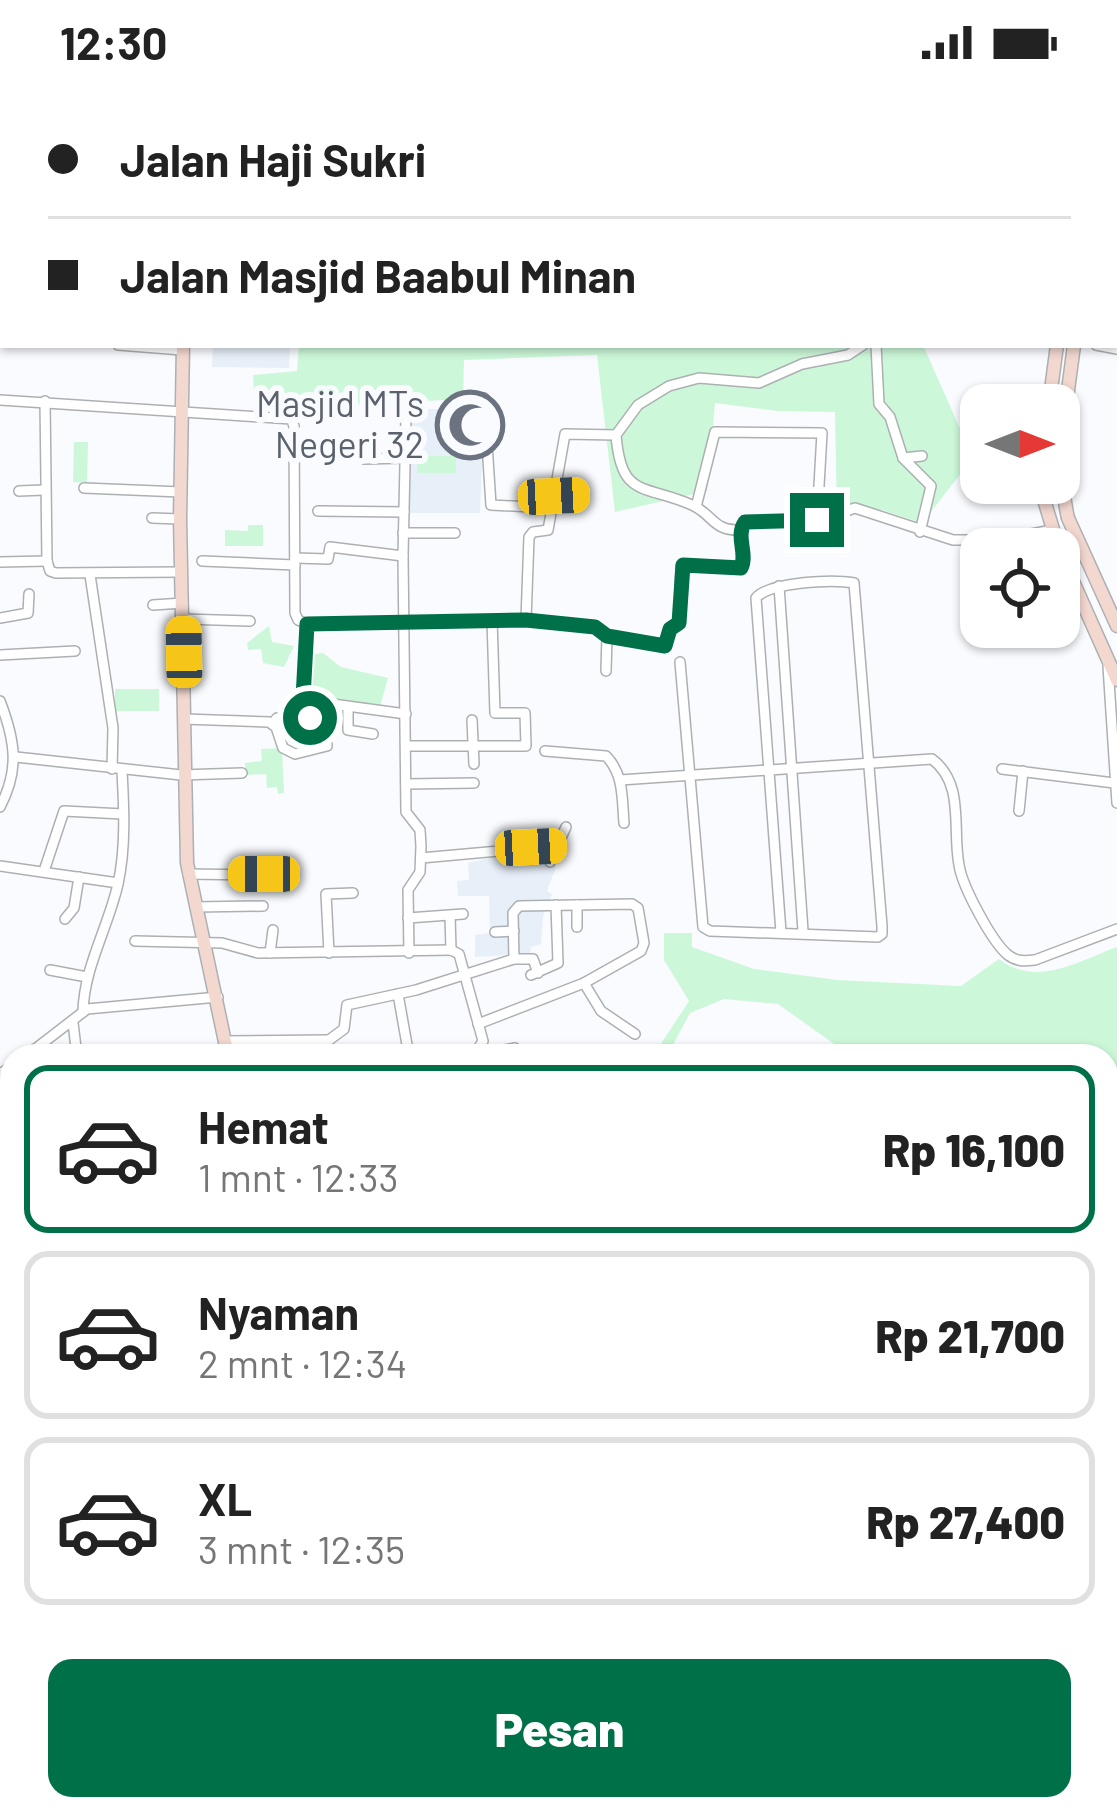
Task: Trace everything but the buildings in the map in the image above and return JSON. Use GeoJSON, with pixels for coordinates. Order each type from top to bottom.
{"type":"FeatureCollection","features":[{"type":"Feature","properties":{"kind":"street"},"geometry":{"type":"LineString","coordinates":[[182,348],[188,874],[226,1044]]}},
{"type":"Feature","properties":{"kind":"street"},"geometry":{"type":"LineString","coordinates":[[741,530],[720,528],[696,507],[648,492],[629,480],[618,463],[616,435],[638,405],[669,386],[699,378],[758,383],[858,348]]}},
{"type":"Feature","properties":{"kind":"street"},"geometry":{"type":"LineString","coordinates":[[876,348],[879,404],[890,417],[903,458],[931,486],[920,532]]}},
{"type":"Feature","properties":{"kind":"street"},"geometry":{"type":"LineString","coordinates":[[1052,384],[1057,348]]}},
{"type":"Feature","properties":{"kind":"street"},"geometry":{"type":"LineString","coordinates":[[1072,528],[1062,482],[1074,348]]}},
{"type":"Feature","properties":{"kind":"street"},"geometry":{"type":"LineString","coordinates":[[484,398],[491,505],[553,502],[579,495]]}},
{"type":"Feature","properties":{"kind":"street"},"geometry":{"type":"LineString","coordinates":[[0,400],[291,418],[295,613],[307,624],[526,620],[595,627],[607,636],[668,645],[670,629],[679,623],[681,567],[741,568],[745,522],[817,520],[855,508],[920,532],[960,538]]}},
{"type":"Feature","properties":{"kind":"street"},"geometry":{"type":"LineString","coordinates":[[46,401],[44,489],[50,571],[90,575],[182,572]]}},
{"type":"Feature","properties":{"kind":"street"},"geometry":{"type":"LineString","coordinates":[[406,417],[406,812],[420,830],[421,858],[420,872],[408,890],[409,953]]}},
{"type":"Feature","properties":{"kind":"street"},"geometry":{"type":"LineString","coordinates":[[696,507],[715,432],[822,433],[817,520]]}},
{"type":"Feature","properties":{"kind":"street"},"geometry":{"type":"LineString","coordinates":[[526,620],[530,537],[548,530],[565,434],[616,435]]}},
{"type":"Feature","properties":{"kind":"street"},"geometry":{"type":"LineString","coordinates":[[903,458],[922,455]]}},
{"type":"Feature","properties":{"kind":"street"},"geometry":{"type":"LineString","coordinates":[[364,459],[405,458]]}},
{"type":"Feature","properties":{"kind":"street"},"geometry":{"type":"LineString","coordinates":[[19,491],[59,488]]}},
{"type":"Feature","properties":{"kind":"street"},"geometry":{"type":"LineString","coordinates":[[84,488],[181,492]]}},
{"type":"Feature","properties":{"kind":"street"},"geometry":{"type":"LineString","coordinates":[[318,511],[404,512]]}},
{"type":"Feature","properties":{"kind":"street"},"geometry":{"type":"LineString","coordinates":[[152,518],[181,519]]}},
{"type":"Feature","properties":{"kind":"street"},"geometry":{"type":"LineString","coordinates":[[404,533],[455,532]]}},
{"type":"Feature","properties":{"kind":"street"},"geometry":{"type":"LineString","coordinates":[[1080,546],[1117,626]]}},
{"type":"Feature","properties":{"kind":"street"},"geometry":{"type":"LineString","coordinates":[[202,561],[328,559],[330,547],[403,556]]}},
{"type":"Feature","properties":{"kind":"street"},"geometry":{"type":"LineString","coordinates":[[0,562],[47,560]]}},
{"type":"Feature","properties":{"kind":"street"},"geometry":{"type":"LineString","coordinates":[[83,1012],[87,977],[118,883],[123,814],[90,575]]}},
{"type":"Feature","properties":{"kind":"street"},"geometry":{"type":"LineString","coordinates":[[680,662],[703,927],[710,931],[878,937],[882,934],[871,761],[854,583],[779,586],[763,590],[756,598],[782,932]]}},
{"type":"Feature","properties":{"kind":"street"},"geometry":{"type":"LineString","coordinates":[[779,586],[803,931]]}},
{"type":"Feature","properties":{"kind":"street"},"geometry":{"type":"LineString","coordinates":[[0,618],[28,613],[29,594]]}},
{"type":"Feature","properties":{"kind":"street"},"geometry":{"type":"LineString","coordinates":[[1080,598],[1117,680]]}},
{"type":"Feature","properties":{"kind":"street"},"geometry":{"type":"LineString","coordinates":[[153,605],[183,603]]}},
{"type":"Feature","properties":{"kind":"street"},"geometry":{"type":"LineString","coordinates":[[183,619],[250,621]]}},
{"type":"Feature","properties":{"kind":"street"},"geometry":{"type":"LineString","coordinates":[[406,746],[526,746],[525,713],[495,713],[492,620]]}},
{"type":"Feature","properties":{"kind":"street"},"geometry":{"type":"LineString","coordinates":[[302,717],[307,624]]}},
{"type":"Feature","properties":{"kind":"street"},"geometry":{"type":"LineString","coordinates":[[606,671],[607,636]]}},
{"type":"Feature","properties":{"kind":"street"},"geometry":{"type":"LineString","coordinates":[[0,655],[75,651]]}},
{"type":"Feature","properties":{"kind":"street"},"geometry":{"type":"LineString","coordinates":[[1108,661],[1117,803]]}},
{"type":"Feature","properties":{"kind":"street"},"geometry":{"type":"LineString","coordinates":[[303,700],[406,714]]}},
{"type":"Feature","properties":{"kind":"street"},"geometry":{"type":"LineString","coordinates":[[0,701],[16,757],[0,807]]}},
{"type":"Feature","properties":{"kind":"street"},"geometry":{"type":"LineString","coordinates":[[348,707],[347,730],[373,734]]}},
{"type":"Feature","properties":{"kind":"street"},"geometry":{"type":"LineString","coordinates":[[184,719],[272,724],[278,718],[327,721],[328,743],[322,749],[290,753],[272,724]]}},
{"type":"Feature","properties":{"kind":"street"},"geometry":{"type":"LineString","coordinates":[[472,720],[474,764]]}},
{"type":"Feature","properties":{"kind":"street"},"geometry":{"type":"LineString","coordinates":[[545,752],[605,756],[620,780],[624,823]]}},
{"type":"Feature","properties":{"kind":"street"},"geometry":{"type":"LineString","coordinates":[[16,757],[186,776],[242,773]]}},
{"type":"Feature","properties":{"kind":"street"},"geometry":{"type":"LineString","coordinates":[[620,780],[932,760],[948,774],[964,883],[1005,953],[1022,962],[1046,957],[1117,929]]}},
{"type":"Feature","properties":{"kind":"street"},"geometry":{"type":"LineString","coordinates":[[1002,769],[1114,783]]}},
{"type":"Feature","properties":{"kind":"street"},"geometry":{"type":"LineString","coordinates":[[1019,811],[1023,772]]}},
{"type":"Feature","properties":{"kind":"street"},"geometry":{"type":"LineString","coordinates":[[406,784],[474,783]]}},
{"type":"Feature","properties":{"kind":"street"},"geometry":{"type":"LineString","coordinates":[[44,871],[64,811],[123,814]]}},
{"type":"Feature","properties":{"kind":"street"},"geometry":{"type":"LineString","coordinates":[[550,862],[566,826]]}},
{"type":"Feature","properties":{"kind":"street"},"geometry":{"type":"LineString","coordinates":[[421,858],[556,846]]}},
{"type":"Feature","properties":{"kind":"street"},"geometry":{"type":"LineString","coordinates":[[0,866],[118,883]]}},
{"type":"Feature","properties":{"kind":"street"},"geometry":{"type":"LineString","coordinates":[[188,874],[264,874]]}},
{"type":"Feature","properties":{"kind":"street"},"geometry":{"type":"LineString","coordinates":[[65,919],[74,908],[79,877]]}},
{"type":"Feature","properties":{"kind":"street"},"geometry":{"type":"LineString","coordinates":[[328,953],[326,894],[352,893]]}},
{"type":"Feature","properties":{"kind":"street"},"geometry":{"type":"LineString","coordinates":[[577,904],[577,927]]}},
{"type":"Feature","properties":{"kind":"street"},"geometry":{"type":"LineString","coordinates":[[478,1024],[584,983],[641,951],[638,908],[632,904],[517,907],[514,959]]}},
{"type":"Feature","properties":{"kind":"street"},"geometry":{"type":"LineString","coordinates":[[225,1040],[329,1040],[344,1029],[345,1006],[514,959],[533,959],[535,974],[558,963],[556,905]]}},
{"type":"Feature","properties":{"kind":"street"},"geometry":{"type":"LineString","coordinates":[[195,907],[263,906]]}},
{"type":"Feature","properties":{"kind":"street"},"geometry":{"type":"LineString","coordinates":[[408,918],[464,914]]}},
{"type":"Feature","properties":{"kind":"street"},"geometry":{"type":"LineString","coordinates":[[450,916],[451,950]]}},
{"type":"Feature","properties":{"kind":"street"},"geometry":{"type":"LineString","coordinates":[[270,953],[273,930]]}},
{"type":"Feature","properties":{"kind":"street"},"geometry":{"type":"LineString","coordinates":[[495,932],[514,931]]}},
{"type":"Feature","properties":{"kind":"street"},"geometry":{"type":"LineString","coordinates":[[135,941],[205,942],[270,953],[451,950],[459,954],[481,1044]]}},
{"type":"Feature","properties":{"kind":"street"},"geometry":{"type":"LineString","coordinates":[[50,970],[87,977]]}},
{"type":"Feature","properties":{"kind":"street"},"geometry":{"type":"LineString","coordinates":[[584,983],[601,1011],[635,1034]]}},
{"type":"Feature","properties":{"kind":"street"},"geometry":{"type":"LineString","coordinates":[[398,994],[407,1044]]}},
{"type":"Feature","properties":{"kind":"street"},"geometry":{"type":"LineString","coordinates":[[43,1044],[83,1012],[109,1005],[218,997]]}},
{"type":"Feature","properties":{"kind":"street"},"geometry":{"type":"LineString","coordinates":[[73,1023],[76,1044]]}},
{"type":"Feature","properties":{"kind":"street"},"geometry":{"type":"LineString","coordinates":[[329,1040],[330,1044]]}},
{"type":"Feature","properties":{"kind":"shaded area"},"geometry":{"type":"Polygon","coordinates":[[[213,348],[290,348],[289,368],[212,367],[213,348]]]}},
{"type":"Feature","properties":{"kind":"shaded area"},"geometry":{"type":"Polygon","coordinates":[[[408,409],[484,409],[480,513],[408,513],[408,409]]]}},
{"type":"Feature","properties":{"kind":"shaded area"},"geometry":{"type":"Polygon","coordinates":[[[531,848],[556,867],[547,891],[552,894],[543,916],[541,944],[531,947],[530,954],[475,957],[475,935],[490,933],[489,896],[458,896],[457,881],[469,880],[468,863],[531,848]]]}},
{"type":"Feature","properties":{"kind":"green space"},"geometry":{"type":"Polygon","coordinates":[[[299,348],[924,348],[960,429],[960,475],[922,523],[882,510],[837,515],[835,412],[715,403],[707,491],[615,512],[597,355],[464,360],[463,399],[255,410],[253,375],[297,371],[299,348]]]}},
{"type":"Feature","properties":{"kind":"green space"},"geometry":{"type":"Polygon","coordinates":[[[74,442],[88,442],[87,483],[73,482],[74,442]]]}},
{"type":"Feature","properties":{"kind":"green space"},"geometry":{"type":"Polygon","coordinates":[[[417,456],[456,456],[456,473],[417,473],[417,456]]]}},
{"type":"Feature","properties":{"kind":"green space"},"geometry":{"type":"Polygon","coordinates":[[[248,525],[263,525],[263,546],[225,546],[225,530],[248,531],[248,525]]]}},
{"type":"Feature","properties":{"kind":"green space"},"geometry":{"type":"Polygon","coordinates":[[[269,626],[272,642],[294,646],[284,667],[263,663],[261,649],[248,650],[247,643],[269,626]]]}},
{"type":"Feature","properties":{"kind":"green space"},"geometry":{"type":"Polygon","coordinates":[[[323,653],[341,667],[388,678],[378,713],[312,699],[315,654],[323,653]]]}},
{"type":"Feature","properties":{"kind":"green space"},"geometry":{"type":"Polygon","coordinates":[[[115,689],[159,689],[159,711],[115,711],[115,689]]]}},
{"type":"Feature","properties":{"kind":"green space"},"geometry":{"type":"Polygon","coordinates":[[[282,748],[284,793],[278,794],[277,787],[267,788],[266,774],[246,775],[245,763],[262,761],[261,749],[282,748]]]}},
{"type":"Feature","properties":{"kind":"green space"},"geometry":{"type":"Polygon","coordinates":[[[664,933],[692,933],[692,947],[754,969],[837,980],[961,986],[999,959],[1013,967],[1043,972],[1117,947],[1117,1044],[834,1044],[778,1004],[724,999],[690,1013],[673,1044],[661,1044],[689,1001],[664,960],[664,933]]]}},
{"type":"Feature","properties":{"kind":"place","name":"Masjid MTs Negeri 32"},"geometry":{"type":"Point","coordinates":[470,425]}},
{"type":"Feature","properties":{"kind":"route"},"geometry":{"type":"LineString","coordinates":[[310,718],[302,717],[307,624],[526,620],[595,627],[607,636],[665,646],[670,629],[679,623],[683,565],[741,568],[745,522],[817,520]]}}]}
